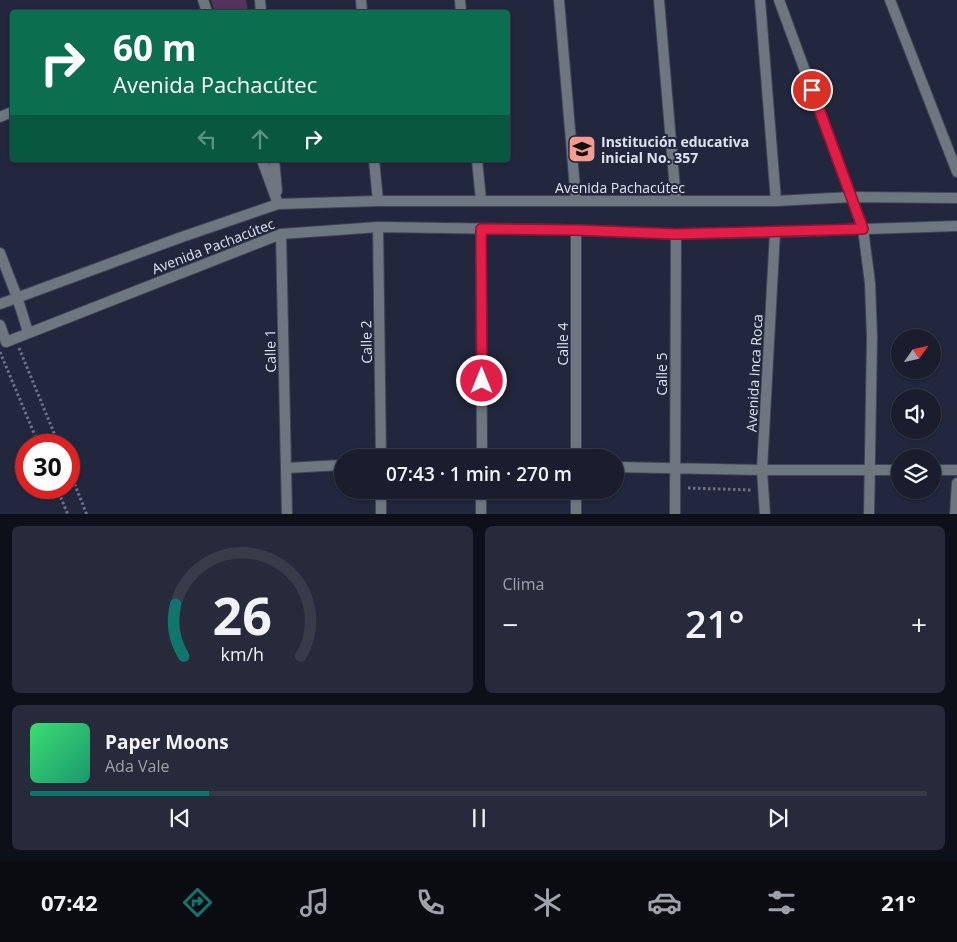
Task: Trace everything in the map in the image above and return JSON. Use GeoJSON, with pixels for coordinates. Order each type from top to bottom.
{"type":"FeatureCollection","features":[{"type":"Feature","properties":{"kind":"street"},"geometry":{"type":"LineString","coordinates":[[559,0],[576,200]]}},
{"type":"Feature","properties":{"kind":"street"},"geometry":{"type":"LineString","coordinates":[[659,0],[676,201]]}},
{"type":"Feature","properties":{"kind":"street"},"geometry":{"type":"LineString","coordinates":[[760,0],[776,201]]}},
{"type":"Feature","properties":{"kind":"street"},"geometry":{"type":"LineString","coordinates":[[779,0],[863,229],[870,283],[872,337],[869,514]]}},
{"type":"Feature","properties":{"kind":"street"},"geometry":{"type":"LineString","coordinates":[[890,0],[957,172]]}},
{"type":"Feature","properties":{"kind":"street"},"geometry":{"type":"LineString","coordinates":[[263,162],[278,204]]}},
{"type":"Feature","properties":{"kind":"street"},"geometry":{"type":"LineString","coordinates":[[274,162],[278,204]]}},
{"type":"Feature","properties":{"kind":"street"},"geometry":{"type":"LineString","coordinates":[[374,162],[378,201]]}},
{"type":"Feature","properties":{"kind":"street"},"geometry":{"type":"LineString","coordinates":[[477,162],[482,200]]}},
{"type":"Feature","properties":{"kind":"street","name":"Avenida Pachacútec"},"geometry":{"type":"LineString","coordinates":[[0,304],[278,204],[482,200],[776,201],[852,197],[957,198]]}},
{"type":"Feature","properties":{"kind":"street","name":"Avenida Pachacútec"},"geometry":{"type":"LineString","coordinates":[[7,341],[280,234],[378,227],[576,230],[676,234],[957,226]]}},
{"type":"Feature","properties":{"kind":"street","name":"Calle 2"},"geometry":{"type":"LineString","coordinates":[[378,227],[381,449]]}},
{"type":"Feature","properties":{"kind":"street"},"geometry":{"type":"LineString","coordinates":[[481,229],[482,449]]}},
{"type":"Feature","properties":{"kind":"street","name":"Calle 4"},"geometry":{"type":"LineString","coordinates":[[576,230],[576,449]]}},
{"type":"Feature","properties":{"kind":"street","name":"Avenida Inca Roca"},"geometry":{"type":"LineString","coordinates":[[765,514],[762,470],[775,232]]}},
{"type":"Feature","properties":{"kind":"street","name":"Calle 1"},"geometry":{"type":"LineString","coordinates":[[280,234],[287,514]]}},
{"type":"Feature","properties":{"kind":"street","name":"Calle 5"},"geometry":{"type":"LineString","coordinates":[[675,514],[676,234]]}},
{"type":"Feature","properties":{"kind":"street"},"geometry":{"type":"LineString","coordinates":[[0,253],[28,332]]}},
{"type":"Feature","properties":{"kind":"street"},"geometry":{"type":"LineString","coordinates":[[0,325],[7,341]]}},
{"type":"Feature","properties":{"kind":"street"},"geometry":{"type":"LineString","coordinates":[[286,468],[334,465]]}},
{"type":"Feature","properties":{"kind":"street"},"geometry":{"type":"LineString","coordinates":[[624,467],[891,470]]}},
{"type":"Feature","properties":{"kind":"street"},"geometry":{"type":"LineString","coordinates":[[941,470],[957,470]]}},
{"type":"Feature","properties":{"kind":"street"},"geometry":{"type":"LineString","coordinates":[[955,514],[957,483]]}},
{"type":"Feature","properties":{"kind":"street"},"geometry":{"type":"LineString","coordinates":[[381,499],[381,514]]}},
{"type":"Feature","properties":{"kind":"street"},"geometry":{"type":"LineString","coordinates":[[481,499],[481,514]]}},
{"type":"Feature","properties":{"kind":"street"},"geometry":{"type":"LineString","coordinates":[[576,499],[576,514]]}},
{"type":"Feature","properties":{"kind":"path"},"geometry":{"type":"LineString","coordinates":[[7,341],[54,434]]}},
{"type":"Feature","properties":{"kind":"path"},"geometry":{"type":"LineString","coordinates":[[0,351],[34,434]]}},
{"type":"Feature","properties":{"kind":"path"},"geometry":{"type":"LineString","coordinates":[[682,488],[756,491]]}},
{"type":"Feature","properties":{"kind":"path"},"geometry":{"type":"LineString","coordinates":[[80,497],[87,514]]}},
{"type":"Feature","properties":{"kind":"path"},"geometry":{"type":"LineString","coordinates":[[62,499],[68,514]]}},
{"type":"Feature","properties":{"kind":"shaded area"},"geometry":{"type":"Polygon","coordinates":[[[211,0],[246,0],[248,10],[214,10],[211,0]]]}},
{"type":"Feature","properties":{"kind":"place","name":"Institución educativa inicial No. 357"},"geometry":{"type":"Point","coordinates":[582,149]}},
{"type":"Feature","properties":{"kind":"route"},"geometry":{"type":"LineString","coordinates":[[482,381],[481,229],[676,234],[863,229],[812,90]]}}]}
